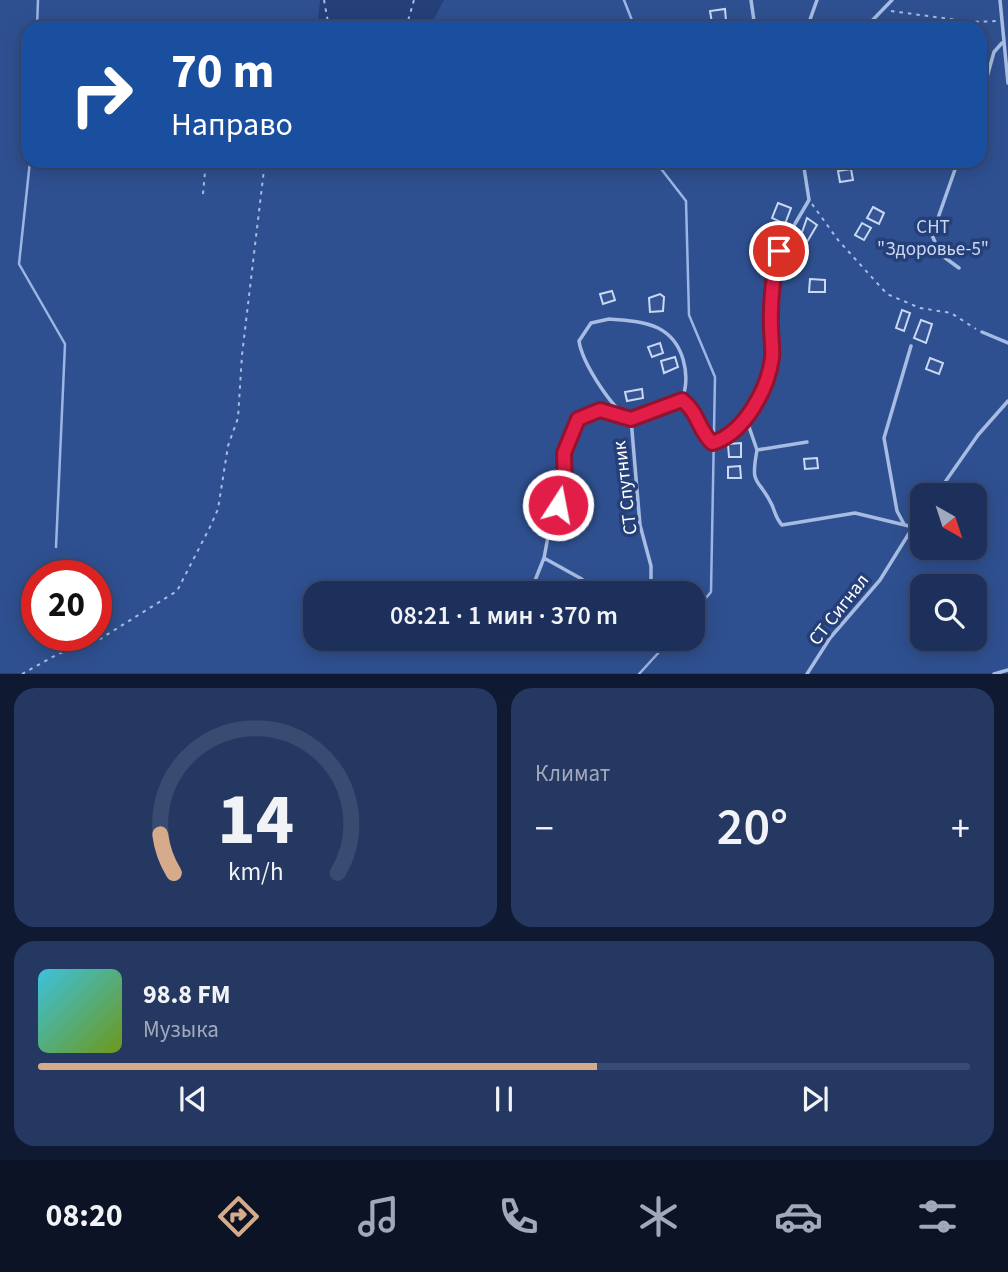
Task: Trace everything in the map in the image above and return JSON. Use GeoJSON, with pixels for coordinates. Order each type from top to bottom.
{"type":"FeatureCollection","features":[{"type":"Feature","properties":{"kind":"lane"},"geometry":{"type":"LineString","coordinates":[[751,0],[754,21]]}},
{"type":"Feature","properties":{"kind":"lane"},"geometry":{"type":"LineString","coordinates":[[810,21],[817,0]]}},
{"type":"Feature","properties":{"kind":"lane"},"geometry":{"type":"LineString","coordinates":[[871,21],[892,0]]}},
{"type":"Feature","properties":{"kind":"lane"},"geometry":{"type":"LineString","coordinates":[[1000,0],[1002,43],[1008,82]]}},
{"type":"Feature","properties":{"kind":"lane"},"geometry":{"type":"LineString","coordinates":[[987,79],[995,52],[1002,43]]}},
{"type":"Feature","properties":{"kind":"lane"},"geometry":{"type":"LineString","coordinates":[[682,400],[694,409],[702,433],[712,443],[723,440],[746,418],[764,387],[772,358],[771,299],[779,251],[809,200],[804,168]]}},
{"type":"Feature","properties":{"kind":"lane"},"geometry":{"type":"LineString","coordinates":[[956,168],[932,235],[940,254],[959,268]]}},
{"type":"Feature","properties":{"kind":"lane"},"geometry":{"type":"LineString","coordinates":[[618,413],[581,356],[579,341],[591,323],[609,319],[658,328],[671,339],[687,372],[682,400]]}},
{"type":"Feature","properties":{"kind":"lane"},"geometry":{"type":"LineString","coordinates":[[982,332],[1008,343]]}},
{"type":"Feature","properties":{"kind":"lane"},"geometry":{"type":"LineString","coordinates":[[904,524],[897,511],[884,438],[911,346]]}},
{"type":"Feature","properties":{"kind":"lane"},"geometry":{"type":"LineString","coordinates":[[535,581],[544,558],[551,521],[565,488],[564,453],[578,419],[600,410],[618,413],[631,419],[682,400]]}},
{"type":"Feature","properties":{"kind":"lane"},"geometry":{"type":"LineString","coordinates":[[944,483],[978,435],[1008,401]]}},
{"type":"Feature","properties":{"kind":"lane"},"geometry":{"type":"LineString","coordinates":[[746,418],[757,450],[753,474],[755,482],[771,503],[782,525],[855,513],[910,526]]}},
{"type":"Feature","properties":{"kind":"lane","name":"СТ Спутник"},"geometry":{"type":"LineString","coordinates":[[631,419],[640,524],[651,566],[651,581]]}},
{"type":"Feature","properties":{"kind":"lane"},"geometry":{"type":"LineString","coordinates":[[757,450],[807,442]]}},
{"type":"Feature","properties":{"kind":"lane","name":"СТ Сигнал"},"geometry":{"type":"LineString","coordinates":[[807,674],[830,638],[880,580],[910,532]]}},
{"type":"Feature","properties":{"kind":"lane"},"geometry":{"type":"LineString","coordinates":[[544,558],[584,581]]}},
{"type":"Feature","properties":{"kind":"lane"},"geometry":{"type":"LineString","coordinates":[[994,674],[1008,670]]}},
{"type":"Feature","properties":{"kind":"path"},"geometry":{"type":"LineString","coordinates":[[324,0],[327,21]]}},
{"type":"Feature","properties":{"kind":"path"},"geometry":{"type":"LineString","coordinates":[[408,21],[414,0]]}},
{"type":"Feature","properties":{"kind":"path"},"geometry":{"type":"LineString","coordinates":[[881,8],[914,16],[962,21]]}},
{"type":"Feature","properties":{"kind":"path"},"geometry":{"type":"LineString","coordinates":[[986,21],[1001,20]]}},
{"type":"Feature","properties":{"kind":"path"},"geometry":{"type":"LineString","coordinates":[[203,194],[205,168]]}},
{"type":"Feature","properties":{"kind":"path"},"geometry":{"type":"LineString","coordinates":[[22,674],[58,654],[100,639],[177,591],[210,527],[218,509],[228,446],[238,418],[242,355],[264,168]]}},
{"type":"Feature","properties":{"kind":"path"},"geometry":{"type":"LineString","coordinates":[[809,200],[838,240],[887,294],[920,307],[951,313],[982,332]]}},
{"type":"Feature","properties":{"kind":"green space","name":"СНТ \"Здоровье-5\""},"geometry":{"type":"Polygon","coordinates":[[[0,0],[320,0],[318,21],[21,21],[21,168],[987,168],[987,21],[433,21],[444,0],[1008,0],[1008,673],[0,673],[0,0]]]}},
{"type":"Feature","properties":{"kind":"building"},"geometry":{"type":"Polygon","coordinates":[[[725,9],[726,21],[712,21],[710,11],[725,9]]]}},
{"type":"Feature","properties":{"kind":"building"},"geometry":{"type":"Polygon","coordinates":[[[851,169],[853,180],[840,182],[838,171],[851,169]]]}},
{"type":"Feature","properties":{"kind":"building"},"geometry":{"type":"Polygon","coordinates":[[[778,203],[791,208],[785,224],[772,218],[778,203]]]}},
{"type":"Feature","properties":{"kind":"building"},"geometry":{"type":"Polygon","coordinates":[[[873,207],[884,213],[879,224],[867,218],[873,207]]]}},
{"type":"Feature","properties":{"kind":"building"},"geometry":{"type":"Polygon","coordinates":[[[807,218],[817,225],[807,242],[800,238],[807,218]]]}},
{"type":"Feature","properties":{"kind":"building"},"geometry":{"type":"Polygon","coordinates":[[[862,223],[871,228],[864,240],[855,235],[862,223]]]}},
{"type":"Feature","properties":{"kind":"building"},"geometry":{"type":"Polygon","coordinates":[[[810,279],[825,280],[825,292],[809,292],[810,279]]]}},
{"type":"Feature","properties":{"kind":"building"},"geometry":{"type":"Polygon","coordinates":[[[612,291],[615,300],[603,304],[600,294],[612,291]]]}},
{"type":"Feature","properties":{"kind":"building"},"geometry":{"type":"Polygon","coordinates":[[[660,294],[664,297],[663,311],[650,312],[649,298],[660,294]]]}},
{"type":"Feature","properties":{"kind":"building"},"geometry":{"type":"Polygon","coordinates":[[[902,310],[910,313],[904,331],[896,328],[902,310]]]}},
{"type":"Feature","properties":{"kind":"building"},"geometry":{"type":"Polygon","coordinates":[[[921,320],[932,324],[926,343],[914,338],[921,320]]]}},
{"type":"Feature","properties":{"kind":"building"},"geometry":{"type":"Polygon","coordinates":[[[660,343],[663,353],[652,357],[648,347],[660,343]]]}},
{"type":"Feature","properties":{"kind":"building"},"geometry":{"type":"Polygon","coordinates":[[[675,357],[678,367],[664,373],[661,361],[675,357]]]}},
{"type":"Feature","properties":{"kind":"building"},"geometry":{"type":"Polygon","coordinates":[[[930,358],[943,363],[939,374],[926,369],[930,358]]]}},
{"type":"Feature","properties":{"kind":"building"},"geometry":{"type":"Polygon","coordinates":[[[642,389],[643,398],[627,401],[625,392],[642,389]]]}},
{"type":"Feature","properties":{"kind":"building"},"geometry":{"type":"Polygon","coordinates":[[[741,443],[741,457],[729,457],[728,444],[741,443]]]}},
{"type":"Feature","properties":{"kind":"building"},"geometry":{"type":"Polygon","coordinates":[[[817,458],[818,468],[805,469],[804,459],[817,458]]]}},
{"type":"Feature","properties":{"kind":"building"},"geometry":{"type":"Polygon","coordinates":[[[740,466],[741,478],[728,478],[728,467],[740,466]]]}},
{"type":"Feature","properties":{"kind":"waterway"},"geometry":{"type":"LineString","coordinates":[[37,21],[38,0]]}},
{"type":"Feature","properties":{"kind":"waterway"},"geometry":{"type":"LineString","coordinates":[[624,0],[632,21]]}},
{"type":"Feature","properties":{"kind":"waterway"},"geometry":{"type":"LineString","coordinates":[[29,168],[19,264],[65,344],[56,547]]}},
{"type":"Feature","properties":{"kind":"waterway"},"geometry":{"type":"LineString","coordinates":[[660,168],[686,201],[689,315],[715,377],[711,592],[705,599]]}},
{"type":"Feature","properties":{"kind":"waterway"},"geometry":{"type":"LineString","coordinates":[[639,674],[660,651]]}},
{"type":"Feature","properties":{"kind":"route"},"geometry":{"type":"LineString","coordinates":[[558,505],[565,488],[564,453],[578,419],[600,410],[618,413],[631,419],[682,400],[694,409],[702,433],[712,443],[723,440],[746,418],[764,387],[772,358],[771,299],[779,251]]}}]}
